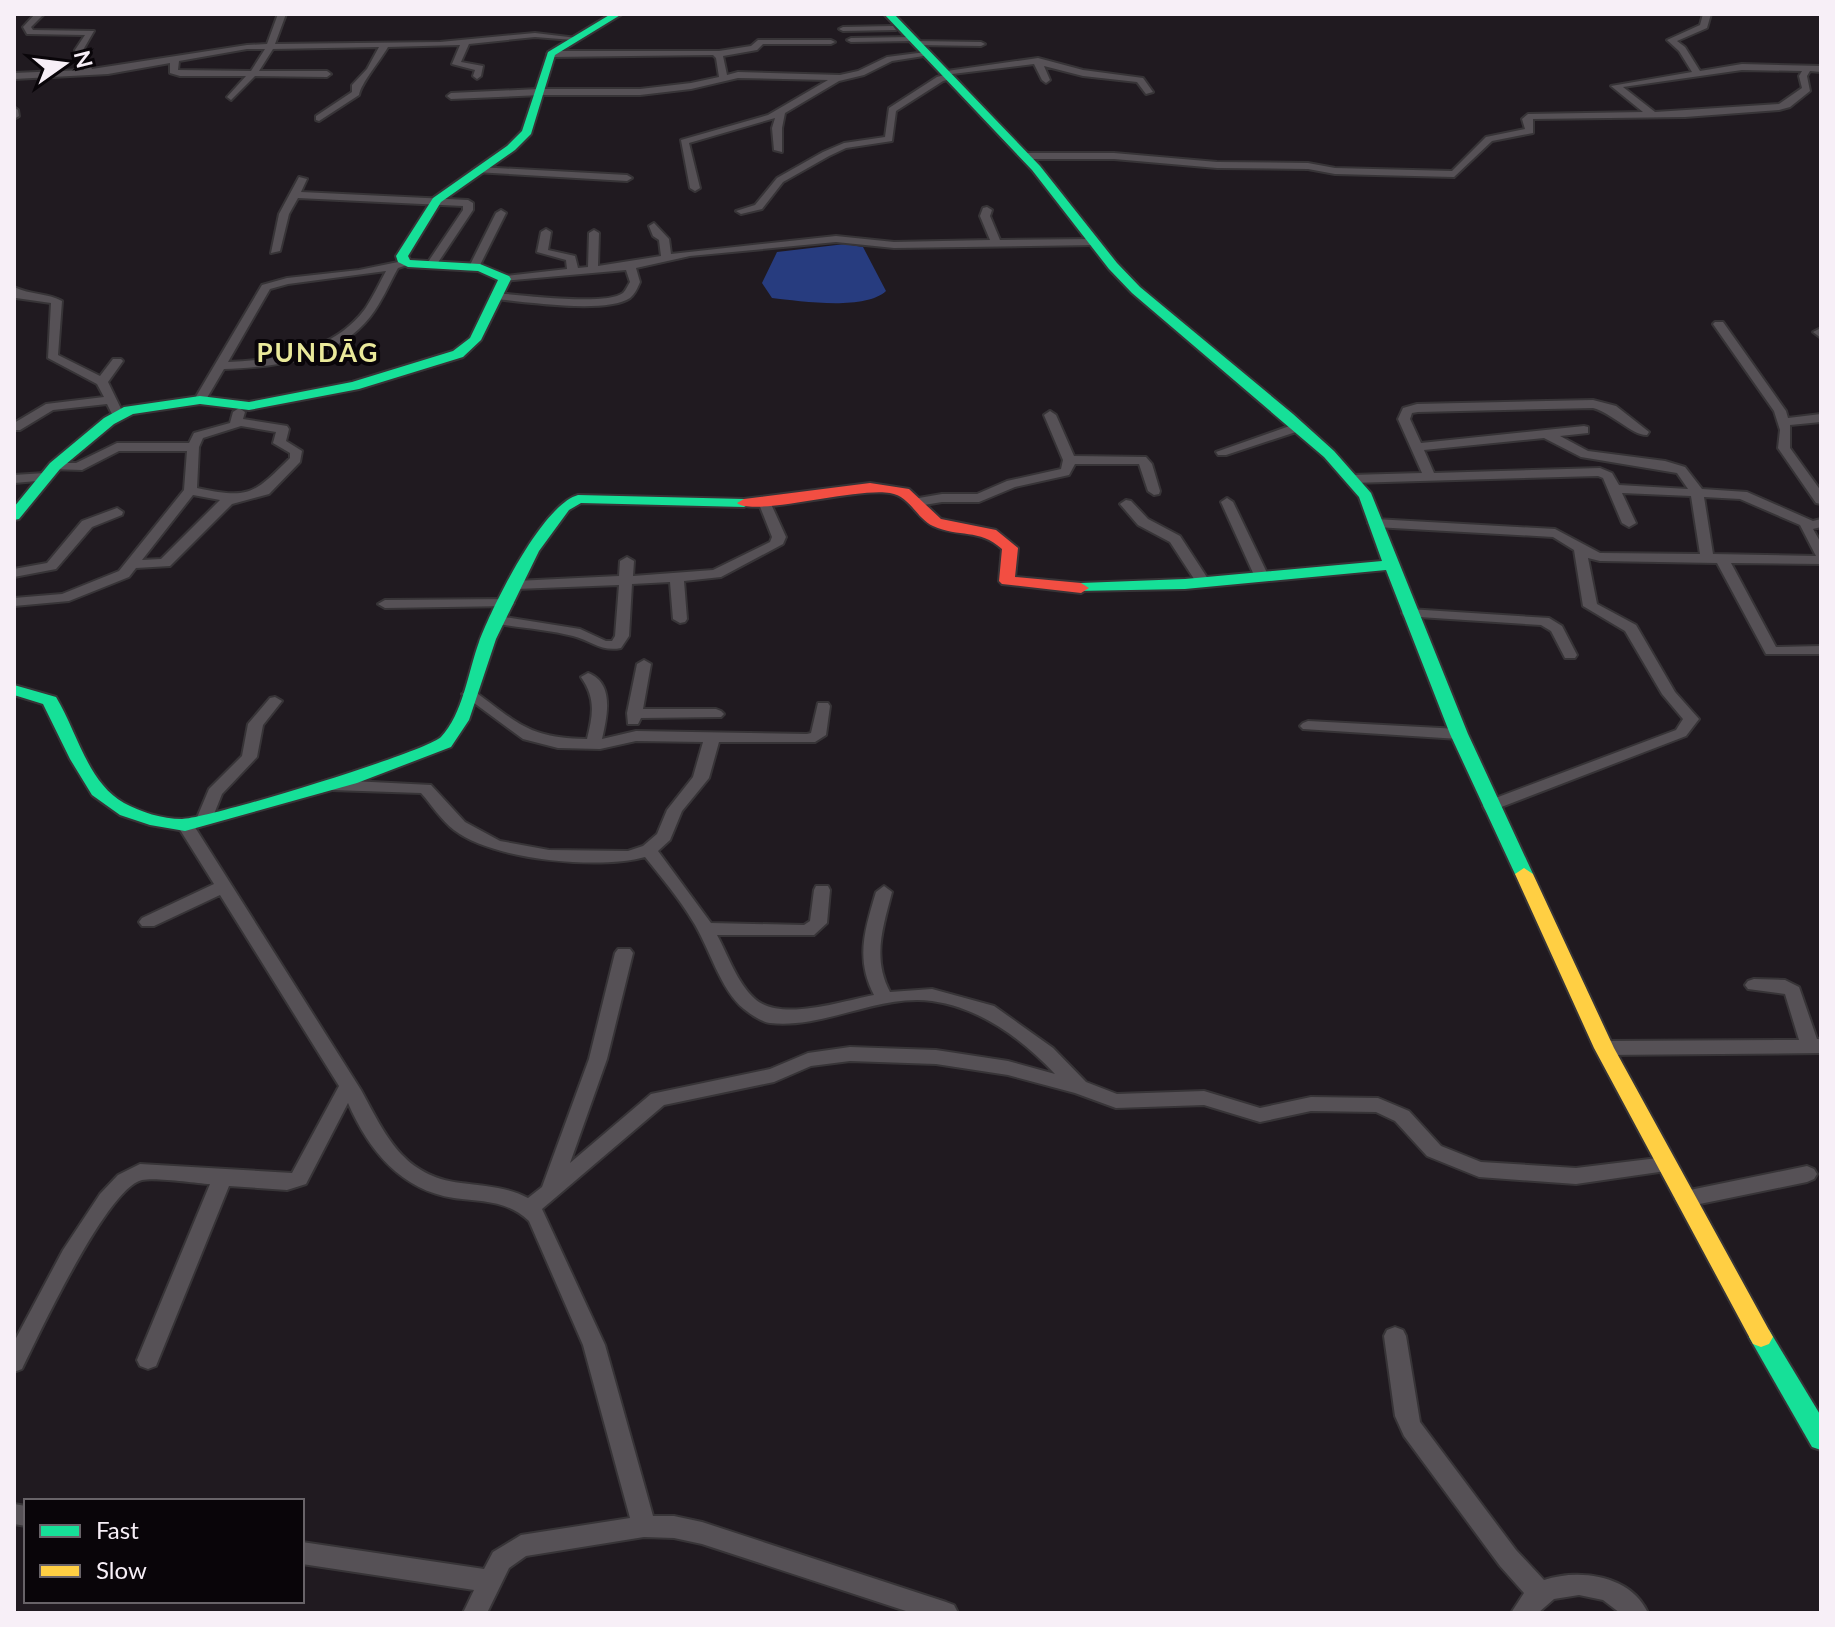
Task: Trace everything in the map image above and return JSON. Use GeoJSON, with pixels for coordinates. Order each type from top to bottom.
{"type":"FeatureCollection","features":[{"type":"Feature","properties":{"kind":"street"},"geometry":{"type":"LineString","coordinates":[[40,14],[27,29],[35,34],[91,33],[79,50],[89,72]]}},
{"type":"Feature","properties":{"kind":"street"},"geometry":{"type":"LineString","coordinates":[[231,97],[256,74],[271,46],[282,14]]}},
{"type":"Feature","properties":{"kind":"street"},"geometry":{"type":"LineString","coordinates":[[221,366],[280,360],[319,349],[367,315],[401,264],[402,256],[437,200],[511,148],[527,132],[551,54],[617,14]]}},
{"type":"Feature","properties":{"kind":"street"},"geometry":{"type":"LineString","coordinates":[[889,14],[1025,156],[1136,290],[1298,427],[1366,496],[1390,565],[1459,734],[1604,1048],[1765,1345],[1821,1439]]}},
{"type":"Feature","properties":{"kind":"street"},"geometry":{"type":"LineString","coordinates":[[1697,73],[1682,49],[1671,40],[1704,26],[1707,14]]}},
{"type":"Feature","properties":{"kind":"street"},"geometry":{"type":"LineString","coordinates":[[18,22],[29,24]]}},
{"type":"Feature","properties":{"kind":"street"},"geometry":{"type":"LineString","coordinates":[[843,29],[914,42]]}},
{"type":"Feature","properties":{"kind":"street"},"geometry":{"type":"LineString","coordinates":[[14,76],[89,72],[228,49],[271,46],[465,43],[535,35],[573,38]]}},
{"type":"Feature","properties":{"kind":"street"},"geometry":{"type":"LineString","coordinates":[[851,40],[981,44]]}},
{"type":"Feature","properties":{"kind":"street"},"geometry":{"type":"LineString","coordinates":[[551,54],[718,54],[754,48],[761,42],[831,42]]}},
{"type":"Feature","properties":{"kind":"street"},"geometry":{"type":"LineString","coordinates":[[695,188],[684,142],[781,113],[817,87],[861,73],[890,59],[914,42]]}},
{"type":"Feature","properties":{"kind":"street"},"geometry":{"type":"LineString","coordinates":[[465,43],[456,64],[480,68],[477,76]]}},
{"type":"Feature","properties":{"kind":"street"},"geometry":{"type":"LineString","coordinates":[[319,118],[356,93],[356,85],[371,70],[385,45]]}},
{"type":"Feature","properties":{"kind":"street"},"geometry":{"type":"LineString","coordinates":[[718,54],[723,77]]}},
{"type":"Feature","properties":{"kind":"street"},"geometry":{"type":"LineString","coordinates":[[175,59],[173,71],[180,73],[327,74]]}},
{"type":"Feature","properties":{"kind":"street"},"geometry":{"type":"LineString","coordinates":[[1038,61],[1046,80]]}},
{"type":"Feature","properties":{"kind":"street"},"geometry":{"type":"LineString","coordinates":[[741,211],[758,207],[780,180],[826,154],[844,146],[889,139],[892,110],[946,75],[1038,61],[1071,71],[1140,80],[1149,92]]}},
{"type":"Feature","properties":{"kind":"street"},"geometry":{"type":"LineString","coordinates":[[1652,114],[1615,86],[1750,67],[1821,69]]}},
{"type":"Feature","properties":{"kind":"street"},"geometry":{"type":"LineString","coordinates":[[1025,156],[1114,156],[1217,165],[1304,165],[1335,171],[1452,175],[1489,139],[1530,131],[1527,119],[1531,116],[1767,109],[1787,105],[1808,87],[1803,76],[1807,70]]}},
{"type":"Feature","properties":{"kind":"street"},"geometry":{"type":"LineString","coordinates":[[451,96],[640,92],[691,86],[723,77],[766,75],[840,78]]}},
{"type":"Feature","properties":{"kind":"street"},"geometry":{"type":"LineString","coordinates":[[14,110],[14,116]]}},
{"type":"Feature","properties":{"kind":"street"},"geometry":{"type":"LineString","coordinates":[[779,150],[777,128],[781,113]]}},
{"type":"Feature","properties":{"kind":"street"},"geometry":{"type":"LineString","coordinates":[[478,170],[627,178]]}},
{"type":"Feature","properties":{"kind":"street"},"geometry":{"type":"LineString","coordinates":[[275,251],[284,214],[302,179]]}},
{"type":"Feature","properties":{"kind":"street"},"geometry":{"type":"LineString","coordinates":[[295,195],[465,202],[470,207],[431,265]]}},
{"type":"Feature","properties":{"kind":"street"},"geometry":{"type":"LineString","coordinates":[[987,210],[985,216],[997,245]]}},
{"type":"Feature","properties":{"kind":"street"},"geometry":{"type":"LineString","coordinates":[[474,267],[501,213]]}},
{"type":"Feature","properties":{"kind":"street"},"geometry":{"type":"LineString","coordinates":[[654,226],[665,241],[667,259]]}},
{"type":"Feature","properties":{"kind":"street"},"geometry":{"type":"LineString","coordinates":[[546,232],[542,252],[571,258],[573,273]]}},
{"type":"Feature","properties":{"kind":"street"},"geometry":{"type":"LineString","coordinates":[[593,271],[594,233]]}},
{"type":"Feature","properties":{"kind":"street"},"geometry":{"type":"LineString","coordinates":[[200,400],[266,287],[287,281],[350,275],[401,264],[474,267],[505,279],[630,266],[690,253],[836,239],[894,245],[1094,242]]}},
{"type":"Feature","properties":{"kind":"street"},"geometry":{"type":"LineString","coordinates":[[496,296],[576,301],[618,298],[627,295],[635,282],[630,266]]}},
{"type":"Feature","properties":{"kind":"street"},"geometry":{"type":"LineString","coordinates":[[14,602],[64,598],[120,577],[190,490],[193,447],[198,436],[231,428],[238,414],[354,386],[458,354],[475,340],[505,279]]}},
{"type":"Feature","properties":{"kind":"street"},"geometry":{"type":"LineString","coordinates":[[14,290],[20,296],[57,301],[52,356],[102,382],[115,407]]}},
{"type":"Feature","properties":{"kind":"street"},"geometry":{"type":"LineString","coordinates":[[1719,324],[1784,422],[1784,448],[1815,484],[1821,500]]}},
{"type":"Feature","properties":{"kind":"street"},"geometry":{"type":"LineString","coordinates":[[102,382],[117,361]]}},
{"type":"Feature","properties":{"kind":"street"},"geometry":{"type":"LineString","coordinates":[[16,427],[37,412],[62,401],[115,407],[200,400],[283,429],[280,446],[296,451],[292,464],[264,491],[231,499],[190,490]]}},
{"type":"Feature","properties":{"kind":"street"},"geometry":{"type":"LineString","coordinates":[[1429,475],[1403,410],[1583,403],[1612,409],[1643,432]]}},
{"type":"Feature","properties":{"kind":"street"},"geometry":{"type":"LineString","coordinates":[[14,516],[50,471],[115,407]]}},
{"type":"Feature","properties":{"kind":"street"},"geometry":{"type":"LineString","coordinates":[[918,502],[942,498],[979,498],[1020,482],[1068,470],[1069,460],[1050,415]]}},
{"type":"Feature","properties":{"kind":"street"},"geometry":{"type":"LineString","coordinates":[[1784,422],[1821,418]]}},
{"type":"Feature","properties":{"kind":"street"},"geometry":{"type":"LineString","coordinates":[[1222,452],[1298,427]]}},
{"type":"Feature","properties":{"kind":"street"},"geometry":{"type":"LineString","coordinates":[[1416,447],[1584,430]]}},
{"type":"Feature","properties":{"kind":"street"},"geometry":{"type":"LineString","coordinates":[[1546,434],[1575,451],[1601,458],[1675,467],[1688,476],[1697,492],[1714,559],[1771,651],[1821,650]]}},
{"type":"Feature","properties":{"kind":"street"},"geometry":{"type":"LineString","coordinates":[[14,479],[78,467],[117,447],[193,447]]}},
{"type":"Feature","properties":{"kind":"street"},"geometry":{"type":"LineString","coordinates":[[1069,460],[1142,460],[1154,491]]}},
{"type":"Feature","properties":{"kind":"street"},"geometry":{"type":"LineString","coordinates":[[1351,479],[1593,472],[1607,475],[1629,523]]}},
{"type":"Feature","properties":{"kind":"street"},"geometry":{"type":"LineString","coordinates":[[14,690],[50,701],[99,792],[119,808],[155,821],[185,825],[351,779],[445,743],[461,720],[498,620],[541,536],[564,507],[578,499],[765,504],[878,487],[905,492],[937,522],[982,529],[1003,537],[1010,548],[1008,582],[1071,588],[1203,582],[1390,565]]}},
{"type":"Feature","properties":{"kind":"street"},"geometry":{"type":"LineString","coordinates":[[1614,489],[1742,495],[1814,523]]}},
{"type":"Feature","properties":{"kind":"street"},"geometry":{"type":"LineString","coordinates":[[133,564],[165,563],[231,499]]}},
{"type":"Feature","properties":{"kind":"street"},"geometry":{"type":"LineString","coordinates":[[1227,502],[1261,575]]}},
{"type":"Feature","properties":{"kind":"street"},"geometry":{"type":"LineString","coordinates":[[516,585],[716,574],[776,544],[779,537],[765,504]]}},
{"type":"Feature","properties":{"kind":"street"},"geometry":{"type":"LineString","coordinates":[[1126,504],[1143,522],[1175,539],[1203,582]]}},
{"type":"Feature","properties":{"kind":"street"},"geometry":{"type":"LineString","coordinates":[[14,573],[51,566],[87,524],[117,512]]}},
{"type":"Feature","properties":{"kind":"street"},"geometry":{"type":"LineString","coordinates":[[1375,523],[1555,533],[1569,539],[1580,551],[1600,557],[1821,560]]}},
{"type":"Feature","properties":{"kind":"street"},"geometry":{"type":"LineString","coordinates":[[1814,523],[1805,527],[1821,554]]}},
{"type":"Feature","properties":{"kind":"street"},"geometry":{"type":"LineString","coordinates":[[1491,806],[1681,733],[1691,719],[1664,686],[1631,628],[1590,606],[1580,551]]}},
{"type":"Feature","properties":{"kind":"street"},"geometry":{"type":"LineString","coordinates":[[498,620],[580,633],[603,645],[616,645],[622,636],[627,561]]}},
{"type":"Feature","properties":{"kind":"street"},"geometry":{"type":"LineString","coordinates":[[677,578],[680,619]]}},
{"type":"Feature","properties":{"kind":"street"},"geometry":{"type":"LineString","coordinates":[[385,604],[507,603]]}},
{"type":"Feature","properties":{"kind":"street"},"geometry":{"type":"LineString","coordinates":[[1409,613],[1544,621],[1557,629],[1570,655]]}},
{"type":"Feature","properties":{"kind":"street"},"geometry":{"type":"LineString","coordinates":[[636,736],[634,713],[644,664]]}},
{"type":"Feature","properties":{"kind":"street"},"geometry":{"type":"LineString","coordinates":[[588,677],[597,686],[602,702],[593,744]]}},
{"type":"Feature","properties":{"kind":"street"},"geometry":{"type":"LineString","coordinates":[[469,694],[528,736],[558,743],[593,744],[636,736],[810,739],[818,735],[823,706]]}},
{"type":"Feature","properties":{"kind":"street"},"geometry":{"type":"LineString","coordinates":[[204,820],[215,792],[249,757],[256,724],[275,701]]}},
{"type":"Feature","properties":{"kind":"street"},"geometry":{"type":"LineString","coordinates":[[634,713],[716,714]]}},
{"type":"Feature","properties":{"kind":"street"},"geometry":{"type":"LineString","coordinates":[[1308,726],[1459,734]]}},
{"type":"Feature","properties":{"kind":"street"},"geometry":{"type":"LineString","coordinates":[[327,785],[420,786],[433,795],[468,833],[496,846],[524,853],[629,856],[649,850],[664,836],[675,810],[701,778],[712,738]]}},
{"type":"Feature","properties":{"kind":"street"},"geometry":{"type":"LineString","coordinates":[[185,825],[348,1086],[375,1136],[398,1164],[437,1187],[508,1196],[530,1208],[537,1216],[594,1345],[644,1526]]}},
{"type":"Feature","properties":{"kind":"street"},"geometry":{"type":"LineString","coordinates":[[649,850],[706,929],[738,991],[763,1015],[779,1018],[885,999],[932,995],[988,1010],[1046,1053],[1079,1087]]}},
{"type":"Feature","properties":{"kind":"street"},"geometry":{"type":"LineString","coordinates":[[148,922],[224,886]]}},
{"type":"Feature","properties":{"kind":"street"},"geometry":{"type":"LineString","coordinates":[[706,929],[808,931],[818,923],[822,890]]}},
{"type":"Feature","properties":{"kind":"street"},"geometry":{"type":"LineString","coordinates":[[884,892],[869,955],[873,978],[885,999]]}},
{"type":"Feature","properties":{"kind":"street"},"geometry":{"type":"LineString","coordinates":[[551,1190],[598,1059],[624,953]]}},
{"type":"Feature","properties":{"kind":"street"},"geometry":{"type":"LineString","coordinates":[[1604,1048],[1816,1046],[1790,988],[1754,985]]}},
{"type":"Feature","properties":{"kind":"street"},"geometry":{"type":"LineString","coordinates":[[530,1208],[658,1099],[774,1075],[808,1060],[850,1054],[936,1057],[1008,1068],[1079,1087],[1116,1101],[1204,1098],[1257,1115],[1311,1104],[1378,1105],[1402,1116],[1434,1151],[1479,1169],[1576,1176],[1666,1164]]}},
{"type":"Feature","properties":{"kind":"street"},"geometry":{"type":"LineString","coordinates":[[14,1363],[75,1248],[125,1177],[140,1172],[287,1182],[299,1179],[348,1086]]}},
{"type":"Feature","properties":{"kind":"street"},"geometry":{"type":"LineString","coordinates":[[1685,1199],[1807,1174]]}},
{"type":"Feature","properties":{"kind":"street"},"geometry":{"type":"LineString","coordinates":[[148,1360],[222,1178]]}},
{"type":"Feature","properties":{"kind":"street"},"geometry":{"type":"LineString","coordinates":[[1395,1336],[1406,1416],[1412,1429],[1508,1558],[1542,1595]]}},
{"type":"Feature","properties":{"kind":"street"},"geometry":{"type":"LineString","coordinates":[[475,1613],[501,1560],[521,1546],[644,1526],[674,1527],[702,1533],[946,1613]]}},
{"type":"Feature","properties":{"kind":"street"},"geometry":{"type":"LineString","coordinates":[[304,1553],[491,1581]]}},
{"type":"Feature","properties":{"kind":"street"},"geometry":{"type":"LineString","coordinates":[[1523,1613],[1551,1589],[1584,1583],[1612,1593],[1636,1613]]}},
{"type":"Feature","properties":{"kind":"water"},"geometry":{"type":"Polygon","coordinates":[[[845,244],[863,247],[886,291],[863,301],[814,302],[772,298],[762,283],[777,252],[845,244]]]}},
{"type":"Feature","properties":{"kind":"traffic: fast"},"geometry":{"type":"LineString","coordinates":[[14,516],[55,466],[109,421],[129,410],[200,400],[249,406],[354,386],[458,354],[475,340],[505,279],[480,268],[408,263],[402,260],[402,256],[437,200],[511,148],[527,132],[551,54],[617,14]]}},
{"type":"Feature","properties":{"kind":"traffic: fast"},"geometry":{"type":"LineString","coordinates":[[889,14],[1036,168],[1113,266],[1136,290],[1288,417],[1329,454],[1366,496],[1409,613],[1459,734],[1524,874]]}},
{"type":"Feature","properties":{"kind":"traffic: fast"},"geometry":{"type":"LineString","coordinates":[[14,690],[50,701],[85,770],[106,799],[138,816],[185,825],[351,779],[445,743],[461,720],[488,639],[532,551],[564,507],[578,499],[744,503]]}},
{"type":"Feature","properties":{"kind":"traffic: fast"},"geometry":{"type":"LineString","coordinates":[[1081,588],[1185,584],[1390,565]]}},
{"type":"Feature","properties":{"kind":"traffic: fast"},"geometry":{"type":"LineString","coordinates":[[1761,1337],[1821,1439]]}},
{"type":"Feature","properties":{"kind":"traffic: slow"},"geometry":{"type":"LineString","coordinates":[[1524,874],[1604,1048],[1761,1337]]}},
{"type":"Feature","properties":{"kind":"traffic: jam"},"geometry":{"type":"LineString","coordinates":[[744,503],[849,489],[889,488],[909,495],[936,522],[955,528],[982,530],[1000,539],[1010,548],[1007,581],[1081,588]]}},
{"type":"Feature","properties":{"kind":"district","name":"PUNDĀG"},"geometry":{"type":"Point","coordinates":[318,353]}}]}
